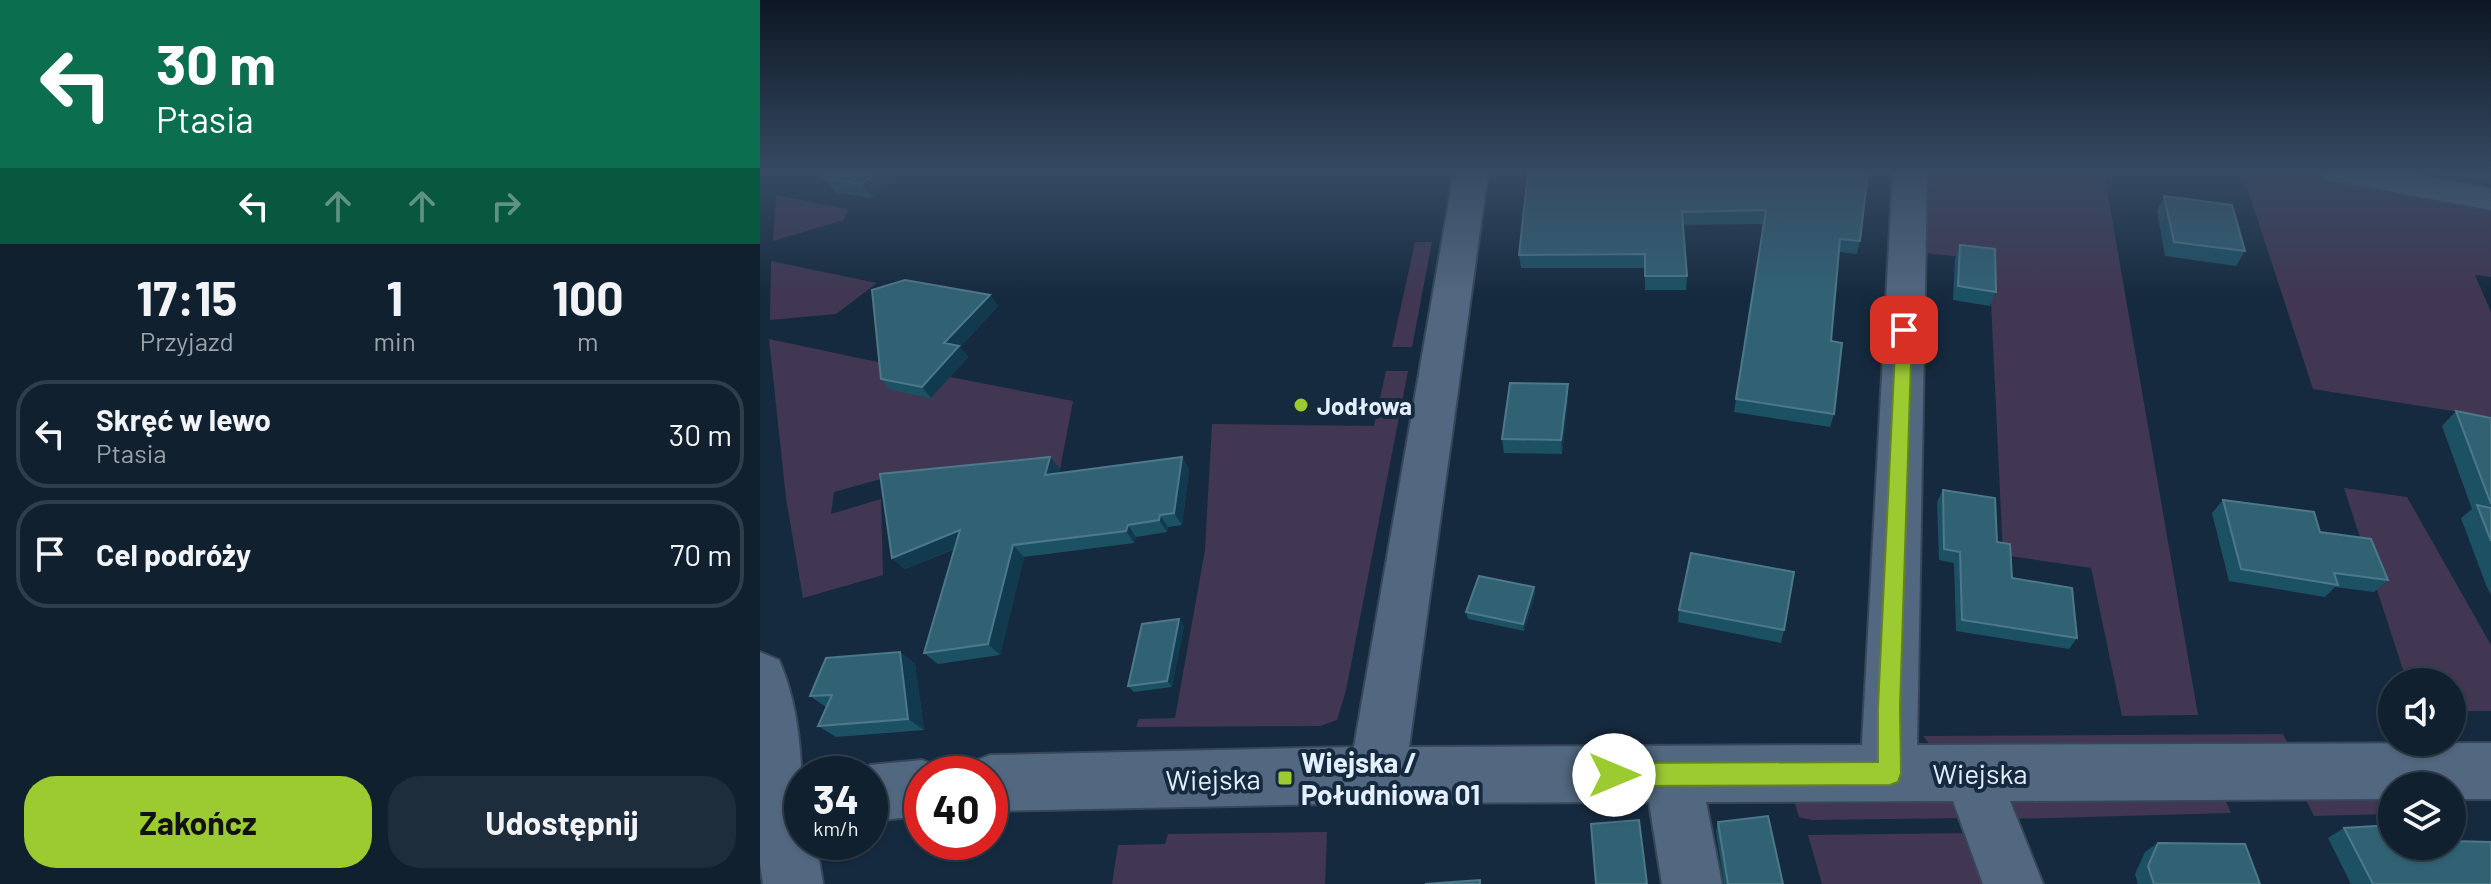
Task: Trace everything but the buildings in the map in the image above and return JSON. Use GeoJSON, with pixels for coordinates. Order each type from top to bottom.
{"type":"FeatureCollection","features":[{"type":"Feature","properties":{"kind":"street"},"geometry":{"type":"LineString","coordinates":[[1377,775],[1465,213]]}},
{"type":"Feature","properties":{"kind":"street"},"geometry":{"type":"LineString","coordinates":[[1890,773],[1889,707],[1908,213]]}},
{"type":"Feature","properties":{"kind":"street"},"geometry":{"type":"LineString","coordinates":[[760,677],[793,884]]}},
{"type":"Feature","properties":{"kind":"street","name":"Wiejska"},"geometry":{"type":"LineString","coordinates":[[1008,783],[1377,775],[2491,771]]}},
{"type":"Feature","properties":{"kind":"street"},"geometry":{"type":"LineString","coordinates":[[1673,774],[1692,884]]}},
{"type":"Feature","properties":{"kind":"street"},"geometry":{"type":"LineString","coordinates":[[1971,774],[2013,884]]}},
{"type":"Feature","properties":{"kind":"shaded area"},"geometry":{"type":"Polygon","coordinates":[[[775,213],[846,213],[844,220],[773,241],[775,213]]]}},
{"type":"Feature","properties":{"kind":"shaded area"},"geometry":{"type":"Polygon","coordinates":[[[1923,213],[2111,213],[2198,715],[2122,716],[2091,568],[2003,555],[1989,260],[1924,253],[1923,213]]]}},
{"type":"Feature","properties":{"kind":"shaded area"},"geometry":{"type":"Polygon","coordinates":[[[2255,213],[2491,213],[2491,277],[2475,275],[2491,312],[2491,417],[2313,389],[2255,213]]]}},
{"type":"Feature","properties":{"kind":"shaded area"},"geometry":{"type":"Polygon","coordinates":[[[1415,242],[1432,242],[1412,347],[1392,347],[1415,242]]]}},
{"type":"Feature","properties":{"kind":"shaded area"},"geometry":{"type":"Polygon","coordinates":[[[771,261],[877,283],[836,314],[770,320],[771,261]]]}},
{"type":"Feature","properties":{"kind":"shaded area"},"geometry":{"type":"Polygon","coordinates":[[[769,339],[920,371],[931,397],[950,377],[1073,401],[1060,469],[892,486],[881,486],[881,479],[834,492],[831,514],[881,499],[883,575],[803,598],[786,498],[769,339]]]}},
{"type":"Feature","properties":{"kind":"shaded area"},"geometry":{"type":"Polygon","coordinates":[[[1386,371],[1408,371],[1346,690],[1337,720],[1320,726],[1136,727],[1139,719],[1175,718],[1205,550],[1212,424],[1374,426],[1386,371]]]}},
{"type":"Feature","properties":{"kind":"shaded area"},"geometry":{"type":"Polygon","coordinates":[[[2344,488],[2407,497],[2491,645],[2491,711],[2466,711],[2466,668],[2402,668],[2344,488]]]}},
{"type":"Feature","properties":{"kind":"shaded area"},"geometry":{"type":"Polygon","coordinates":[[[2283,734],[2288,744],[1932,747],[1923,736],[2283,734]]]}},
{"type":"Feature","properties":{"kind":"shaded area"},"geometry":{"type":"Polygon","coordinates":[[[2305,798],[2378,798],[2378,814],[2314,816],[2305,798]]]}},
{"type":"Feature","properties":{"kind":"shaded area"},"geometry":{"type":"Polygon","coordinates":[[[2225,799],[2231,813],[2011,819],[2007,800],[2225,799]]]}},
{"type":"Feature","properties":{"kind":"shaded area"},"geometry":{"type":"Polygon","coordinates":[[[1794,801],[1950,801],[1962,805],[1969,818],[1812,820],[1799,817],[1794,801]]]}},
{"type":"Feature","properties":{"kind":"shaded area"},"geometry":{"type":"Polygon","coordinates":[[[1327,832],[1325,884],[1112,884],[1118,845],[1165,844],[1168,834],[1327,832]]]}},
{"type":"Feature","properties":{"kind":"shaded area"},"geometry":{"type":"Polygon","coordinates":[[[1970,833],[1987,884],[1822,884],[1808,835],[1970,833]]]}},
{"type":"Feature","properties":{"kind":"place","name":"Jodłowa"},"geometry":{"type":"Point","coordinates":[1301,405]}},
{"type":"Feature","properties":{"kind":"place","name":"Wiejska / Południowa 01"},"geometry":{"type":"Point","coordinates":[1285,778]}},
{"type":"Feature","properties":{"kind":"route"},"geometry":{"type":"LineString","coordinates":[[1614,775],[1890,773],[1888,731],[1904,330]]}}]}
